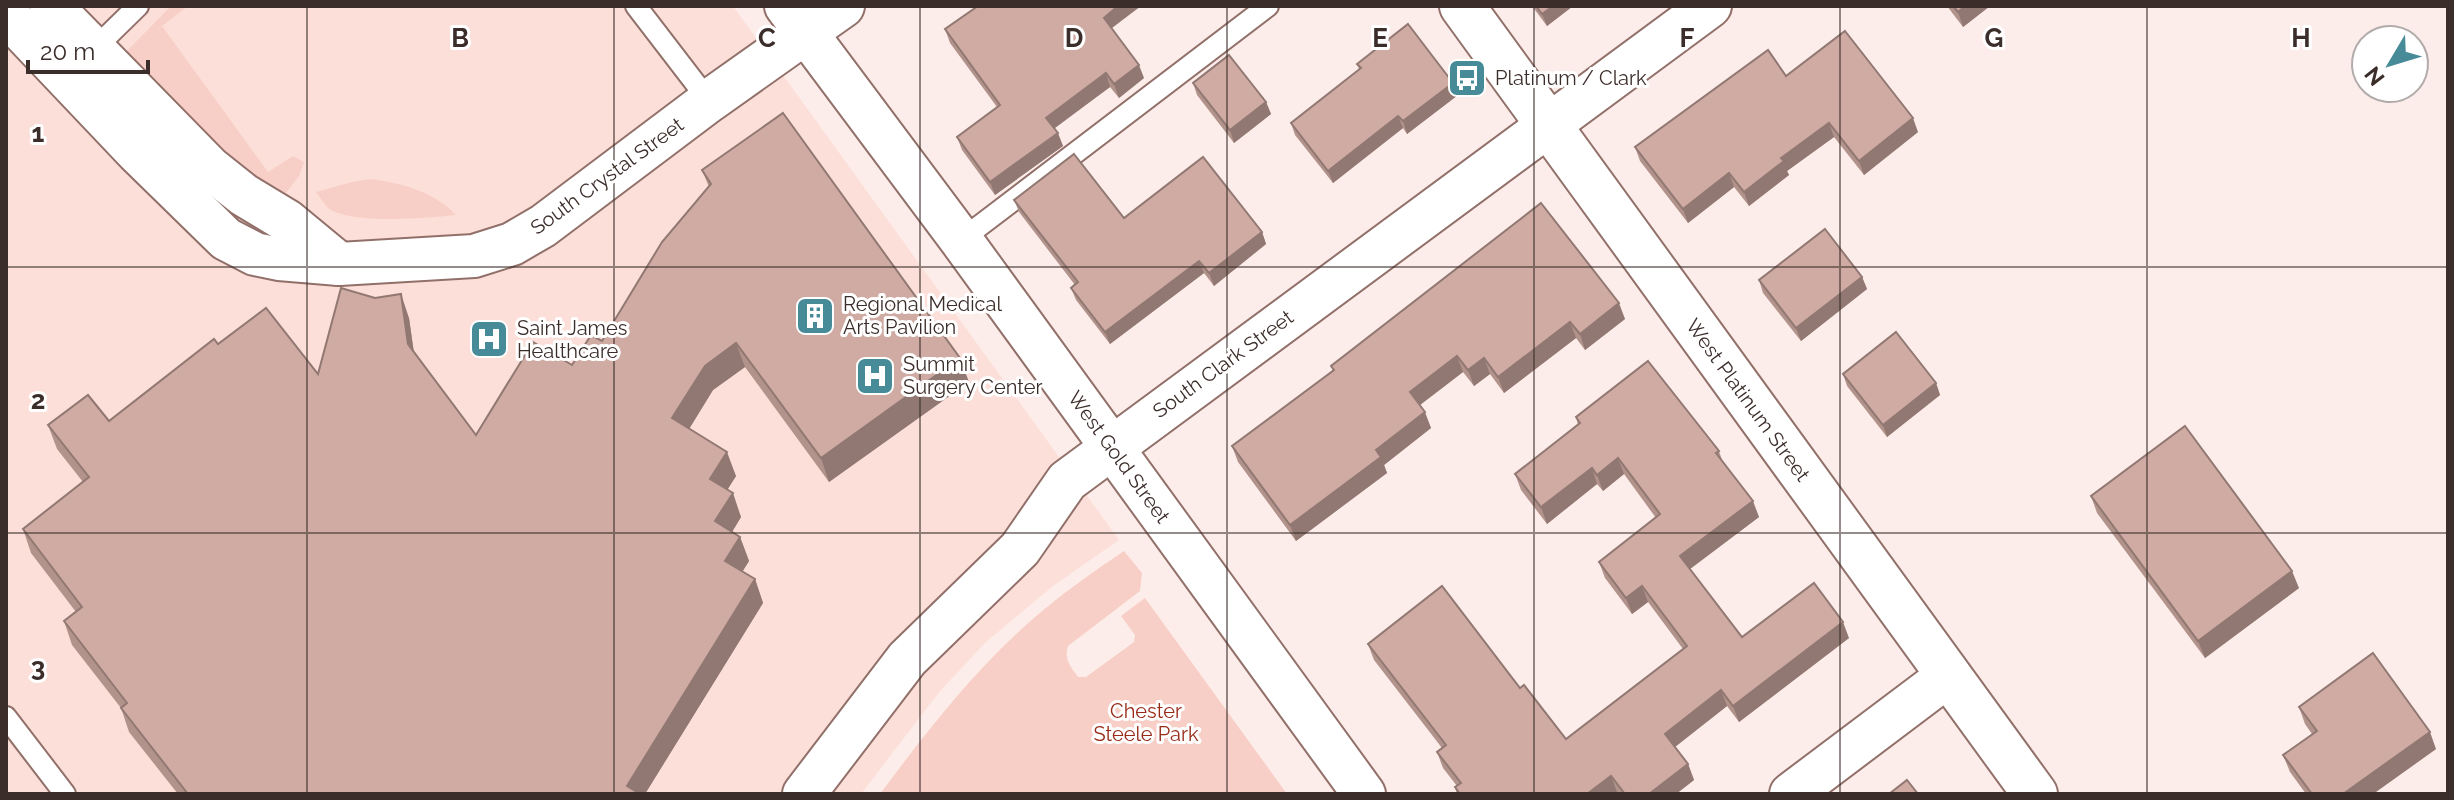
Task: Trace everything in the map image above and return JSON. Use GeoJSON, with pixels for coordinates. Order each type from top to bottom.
{"type":"FeatureCollection","features":[{"type":"Feature","properties":{"kind":"street","name":"South Crystal Street"},"geometry":{"type":"LineString","coordinates":[[51,6],[80,65],[137,152],[226,239],[255,254],[339,264],[474,256],[512,244],[543,226],[709,101],[796,19],[843,6]]}},
{"type":"Feature","properties":{"kind":"street","name":"West Platinum Street"},"geometry":{"type":"LineString","coordinates":[[1462,6],[2035,794]]}},
{"type":"Feature","properties":{"kind":"street","name":"South Clark Street"},"geometry":{"type":"LineString","coordinates":[[804,794],[907,659],[1020,549],[1067,481],[1710,6]]}},
{"type":"Feature","properties":{"kind":"street","name":"South Crystal Street"},"geometry":{"type":"LineString","coordinates":[[6,14],[80,65]]}},
{"type":"Feature","properties":{"kind":"street","name":"West Gold Street"},"geometry":{"type":"LineString","coordinates":[[796,19],[961,240],[1364,794]]}},
{"type":"Feature","properties":{"kind":"street"},"geometry":{"type":"LineString","coordinates":[[1791,794],[1949,675]]}},
{"type":"Feature","properties":{"kind":"lane"},"geometry":{"type":"LineString","coordinates":[[80,65],[138,6]]}},
{"type":"Feature","properties":{"kind":"lane"},"geometry":{"type":"LineString","coordinates":[[636,6],[709,101]]}},
{"type":"Feature","properties":{"kind":"lane"},"geometry":{"type":"LineString","coordinates":[[961,240],[1268,6]]}},
{"type":"Feature","properties":{"kind":"lane"},"geometry":{"type":"LineString","coordinates":[[6,717],[65,794]]}},
{"type":"Feature","properties":{"kind":"shaded area","name":"Saint James Healthcare"},"geometry":{"type":"Polygon","coordinates":[[[6,6],[733,6],[1119,540],[1053,586],[985,643],[940,691],[861,794],[6,794],[6,6]]]}},
{"type":"Feature","properties":{"kind":"green space"},"geometry":{"type":"Polygon","coordinates":[[[171,6],[188,6],[162,26],[268,172],[293,156],[304,162],[299,176],[286,193],[240,165],[220,148],[181,111],[127,51],[171,6]]]}},
{"type":"Feature","properties":{"kind":"green space"},"geometry":{"type":"Polygon","coordinates":[[[371,179],[417,190],[438,200],[456,215],[390,219],[354,217],[328,208],[316,192],[371,179]]]}},
{"type":"Feature","properties":{"kind":"green space","name":"Chester Steele Park"},"geometry":{"type":"Polygon","coordinates":[[[1124,551],[1142,573],[1140,591],[1068,646],[1067,659],[1072,669],[1078,677],[1086,677],[1134,642],[1135,635],[1121,616],[1145,598],[1287,794],[880,794],[972,679],[1013,637],[1078,583],[1124,551]]]}},
{"type":"Feature","properties":{"kind":"building"},"geometry":{"type":"Polygon","coordinates":[[[978,6],[1118,6],[1104,18],[1139,65],[1114,84],[1106,73],[1046,118],[1058,133],[990,182],[957,137],[1000,105],[945,29],[978,6]]]}},
{"type":"Feature","properties":{"kind":"building"},"geometry":{"type":"Polygon","coordinates":[[[1536,6],[1553,6],[1542,14],[1536,6]]]}},
{"type":"Feature","properties":{"kind":"building"},"geometry":{"type":"Polygon","coordinates":[[[1408,24],[1453,83],[1403,121],[1398,116],[1328,171],[1291,123],[1361,68],[1357,64],[1408,24]]]}},
{"type":"Feature","properties":{"kind":"building"},"geometry":{"type":"Polygon","coordinates":[[[1845,31],[1913,118],[1859,161],[1829,123],[1781,158],[1784,161],[1744,192],[1729,173],[1683,209],[1635,147],[1768,50],[1786,76],[1845,31]]]}},
{"type":"Feature","properties":{"kind":"building"},"geometry":{"type":"Polygon","coordinates":[[[1229,55],[1266,102],[1230,130],[1193,83],[1229,55]]]}},
{"type":"Feature","properties":{"kind":"building"},"geometry":{"type":"Polygon","coordinates":[[[783,113],[960,358],[821,458],[736,343],[705,366],[672,418],[727,452],[710,479],[733,493],[715,521],[740,537],[725,561],[755,579],[627,786],[640,794],[188,794],[121,708],[127,703],[64,621],[82,607],[23,529],[89,477],[48,425],[88,395],[109,421],[214,339],[218,344],[266,308],[318,374],[341,288],[375,298],[401,294],[408,344],[476,435],[533,342],[572,365],[591,335],[602,341],[662,242],[711,184],[702,170],[783,113]]]}},
{"type":"Feature","properties":{"kind":"building"},"geometry":{"type":"Polygon","coordinates":[[[1074,154],[1124,218],[1203,157],[1262,232],[1209,273],[1199,261],[1105,332],[1071,288],[1078,282],[1014,200],[1074,154]]]}},
{"type":"Feature","properties":{"kind":"building"},"geometry":{"type":"Polygon","coordinates":[[[1541,203],[1619,303],[1580,334],[1570,322],[1498,377],[1484,358],[1468,370],[1457,356],[1410,392],[1425,412],[1376,450],[1381,457],[1290,525],[1232,446],[1334,370],[1331,366],[1541,203]]]}},
{"type":"Feature","properties":{"kind":"building"},"geometry":{"type":"Polygon","coordinates":[[[1825,229],[1862,277],[1796,328],[1759,280],[1825,229]]]}},
{"type":"Feature","properties":{"kind":"building"},"geometry":{"type":"Polygon","coordinates":[[[1896,332],[1936,383],[1883,425],[1843,374],[1896,332]]]}},
{"type":"Feature","properties":{"kind":"building"},"geometry":{"type":"Polygon","coordinates":[[[1648,361],[1719,451],[1716,453],[1753,501],[1680,556],[1742,637],[1814,583],[1843,622],[1733,706],[1721,690],[1665,734],[1688,764],[1649,794],[1625,794],[1611,776],[1587,794],[1460,794],[1455,787],[1461,783],[1437,752],[1446,745],[1368,644],[1442,586],[1520,688],[1524,685],[1566,739],[1687,646],[1642,586],[1626,598],[1599,562],[1660,514],[1618,458],[1597,475],[1592,468],[1541,507],[1515,474],[1580,423],[1576,417],[1648,361]]]}},
{"type":"Feature","properties":{"kind":"building"},"geometry":{"type":"Polygon","coordinates":[[[2185,426],[2292,571],[2198,641],[2091,496],[2185,426]]]}},
{"type":"Feature","properties":{"kind":"building"},"geometry":{"type":"Polygon","coordinates":[[[2373,653],[2430,732],[2343,794],[2312,794],[2283,755],[2317,731],[2299,707],[2373,653]]]}},
{"type":"Feature","properties":{"kind":"building"},"geometry":{"type":"Polygon","coordinates":[[[1907,780],[1918,794],[1889,794],[1907,780]]]}},
{"type":"Feature","properties":{"kind":"place","name":"Platinum / Clark"},"geometry":{"type":"Point","coordinates":[1467,78]}},
{"type":"Feature","properties":{"kind":"place","name":"Regional Medical Arts Pavilion"},"geometry":{"type":"Point","coordinates":[815,316]}},
{"type":"Feature","properties":{"kind":"place","name":"Saint James Healthcare"},"geometry":{"type":"Point","coordinates":[489,339]}},
{"type":"Feature","properties":{"kind":"place","name":"Summit Surgery Center"},"geometry":{"type":"Point","coordinates":[875,376]}}]}
